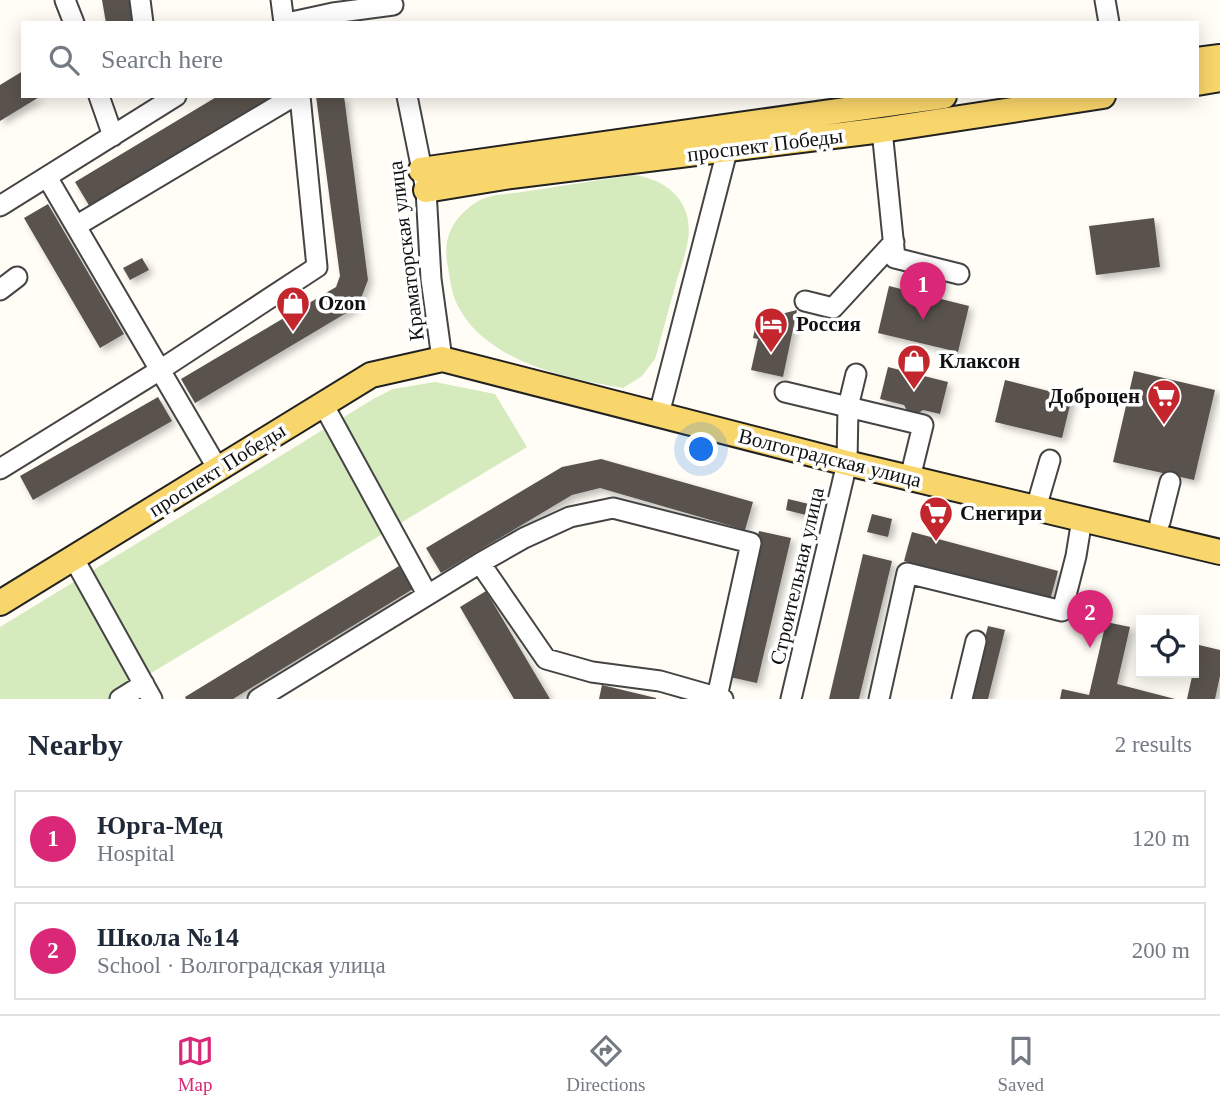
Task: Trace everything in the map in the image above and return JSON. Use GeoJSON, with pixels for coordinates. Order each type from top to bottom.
{"type":"FeatureCollection","features":[{"type":"Feature","properties":{"kind":"main road"},"geometry":{"type":"LineString","coordinates":[[1199,60],[1220,57]]}},
{"type":"Feature","properties":{"kind":"main road"},"geometry":{"type":"LineString","coordinates":[[1199,83],[1220,79]]}},
{"type":"Feature","properties":{"kind":"main road"},"geometry":{"type":"LineString","coordinates":[[724,140],[934,98]]}},
{"type":"Feature","properties":{"kind":"main road","name":"проспект Победы"},"geometry":{"type":"LineString","coordinates":[[424,180],[511,176],[724,140],[882,130],[1090,98]]}},
{"type":"Feature","properties":{"kind":"main road","name":"проспект Победы"},"geometry":{"type":"LineString","coordinates":[[0,603],[371,375],[442,359]]}},
{"type":"Feature","properties":{"kind":"main road","name":"Волгоградская улица"},"geometry":{"type":"LineString","coordinates":[[442,359],[1038,501],[1082,519],[1220,552]]}},
{"type":"Feature","properties":{"kind":"main road"},"geometry":{"type":"LineString","coordinates":[[1038,501],[1160,522],[1220,537]]}},
{"type":"Feature","properties":{"kind":"street"},"geometry":{"type":"LineString","coordinates":[[65,0],[73,21]]}},
{"type":"Feature","properties":{"kind":"street"},"geometry":{"type":"LineString","coordinates":[[140,0],[143,21]]}},
{"type":"Feature","properties":{"kind":"street"},"geometry":{"type":"LineString","coordinates":[[281,0],[286,21]]}},
{"type":"Feature","properties":{"kind":"street"},"geometry":{"type":"LineString","coordinates":[[1105,0],[1109,21]]}},
{"type":"Feature","properties":{"kind":"street"},"geometry":{"type":"LineString","coordinates":[[295,21],[333,13],[394,9]]}},
{"type":"Feature","properties":{"kind":"street"},"geometry":{"type":"LineString","coordinates":[[100,98],[113,136]]}},
{"type":"Feature","properties":{"kind":"street"},"geometry":{"type":"LineString","coordinates":[[0,206],[173,98]]}},
{"type":"Feature","properties":{"kind":"street"},"geometry":{"type":"LineString","coordinates":[[76,226],[291,98]]}},
{"type":"Feature","properties":{"kind":"street"},"geometry":{"type":"LineString","coordinates":[[0,469],[160,370],[317,267],[300,98]]}},
{"type":"Feature","properties":{"kind":"street","name":"Краматорская улица"},"geometry":{"type":"LineString","coordinates":[[407,98],[424,180],[442,359]]}},
{"type":"Feature","properties":{"kind":"street"},"geometry":{"type":"LineString","coordinates":[[882,130],[895,258],[960,274]]}},
{"type":"Feature","properties":{"kind":"street"},"geometry":{"type":"LineString","coordinates":[[660,409],[724,140]]}},
{"type":"Feature","properties":{"kind":"street"},"geometry":{"type":"LineString","coordinates":[[47,177],[218,469]]}},
{"type":"Feature","properties":{"kind":"street"},"geometry":{"type":"LineString","coordinates":[[805,301],[832,307],[894,242]]}},
{"type":"Feature","properties":{"kind":"street"},"geometry":{"type":"LineString","coordinates":[[0,290],[18,277]]}},
{"type":"Feature","properties":{"kind":"street","name":"Строительная улица"},"geometry":{"type":"LineString","coordinates":[[791,699],[847,455],[848,407],[856,374]]}},
{"type":"Feature","properties":{"kind":"street"},"geometry":{"type":"LineString","coordinates":[[785,391],[923,425],[912,471]]}},
{"type":"Feature","properties":{"kind":"street"},"geometry":{"type":"LineString","coordinates":[[323,404],[427,594]]}},
{"type":"Feature","properties":{"kind":"street"},"geometry":{"type":"LineString","coordinates":[[1038,501],[1050,460]]}},
{"type":"Feature","properties":{"kind":"street"},"geometry":{"type":"LineString","coordinates":[[1160,522],[1170,482]]}},
{"type":"Feature","properties":{"kind":"street"},"geometry":{"type":"LineString","coordinates":[[258,699],[427,594],[480,563],[524,538],[570,517],[613,508],[751,543],[720,698],[660,681],[593,672],[546,659],[480,563]]}},
{"type":"Feature","properties":{"kind":"street"},"geometry":{"type":"LineString","coordinates":[[879,699],[908,573],[1062,611],[1082,519]]}},
{"type":"Feature","properties":{"kind":"street"},"geometry":{"type":"LineString","coordinates":[[74,559],[148,692],[120,699]]}},
{"type":"Feature","properties":{"kind":"street"},"geometry":{"type":"LineString","coordinates":[[962,699],[976,641]]}},
{"type":"Feature","properties":{"kind":"green space"},"geometry":{"type":"Polygon","coordinates":[[[633,175],[657,182],[676,195],[687,214],[689,226],[686,251],[655,359],[642,376],[623,388],[555,373],[509,355],[472,327],[454,297],[446,252],[449,234],[464,212],[489,196],[633,175]]]}},
{"type":"Feature","properties":{"kind":"green space"},"geometry":{"type":"Polygon","coordinates":[[[435,382],[495,394],[527,447],[108,699],[0,699],[0,627],[375,398],[393,389],[435,382]]]}},
{"type":"Feature","properties":{"kind":"building"},"geometry":{"type":"Polygon","coordinates":[[[102,0],[130,0],[133,21],[106,21],[102,0]]]}},
{"type":"Feature","properties":{"kind":"building"},"geometry":{"type":"Polygon","coordinates":[[[21,72],[21,98],[38,98],[0,121],[0,85],[21,72]]]}},
{"type":"Feature","properties":{"kind":"building"},"geometry":{"type":"Polygon","coordinates":[[[215,98],[271,98],[90,207],[75,182],[215,98]]]}},
{"type":"Feature","properties":{"kind":"building"},"geometry":{"type":"Polygon","coordinates":[[[316,98],[344,98],[368,280],[358,306],[195,403],[181,379],[336,287],[340,276],[316,98]]]}},
{"type":"Feature","properties":{"kind":"building"},"geometry":{"type":"Polygon","coordinates":[[[48,204],[124,334],[100,348],[24,218],[48,204]]]}},
{"type":"Feature","properties":{"kind":"building"},"geometry":{"type":"Polygon","coordinates":[[[1154,218],[1160,267],[1096,275],[1089,226],[1154,218]]]}},
{"type":"Feature","properties":{"kind":"building"},"geometry":{"type":"Polygon","coordinates":[[[142,258],[149,270],[130,280],[123,268],[142,258]]]}},
{"type":"Feature","properties":{"kind":"building"},"geometry":{"type":"Polygon","coordinates":[[[889,286],[969,306],[958,352],[878,333],[889,286]]]}},
{"type":"Feature","properties":{"kind":"building","name":"Россия"},"geometry":{"type":"Polygon","coordinates":[[[797,310],[783,377],[751,370],[758,339],[753,338],[757,320],[797,310]]]}},
{"type":"Feature","properties":{"kind":"building","name":"Клаксон"},"geometry":{"type":"Polygon","coordinates":[[[888,367],[948,382],[940,414],[923,410],[911,418],[904,405],[880,399],[888,367]]]}},
{"type":"Feature","properties":{"kind":"building","name":"Доброцен"},"geometry":{"type":"Polygon","coordinates":[[[1134,371],[1215,390],[1194,480],[1113,462],[1134,371]]]}},
{"type":"Feature","properties":{"kind":"building"},"geometry":{"type":"Polygon","coordinates":[[[1005,380],[1072,397],[1062,438],[995,422],[1005,380]]]}},
{"type":"Feature","properties":{"kind":"building"},"geometry":{"type":"Polygon","coordinates":[[[158,397],[172,421],[33,500],[20,476],[158,397]]]}},
{"type":"Feature","properties":{"kind":"building"},"geometry":{"type":"Polygon","coordinates":[[[601,459],[753,502],[745,530],[600,488],[572,495],[441,573],[426,548],[562,467],[601,459]]]}},
{"type":"Feature","properties":{"kind":"building"},"geometry":{"type":"Polygon","coordinates":[[[788,499],[809,504],[806,515],[786,510],[788,499]]]}},
{"type":"Feature","properties":{"kind":"building"},"geometry":{"type":"Polygon","coordinates":[[[872,514],[892,519],[888,537],[867,532],[872,514]]]}},
{"type":"Feature","properties":{"kind":"building"},"geometry":{"type":"Polygon","coordinates":[[[759,531],[791,538],[757,683],[725,676],[759,531]]]}},
{"type":"Feature","properties":{"kind":"building"},"geometry":{"type":"Polygon","coordinates":[[[912,532],[1058,571],[1050,600],[904,561],[912,532]]]}},
{"type":"Feature","properties":{"kind":"building"},"geometry":{"type":"Polygon","coordinates":[[[863,554],[892,561],[859,699],[829,699],[863,554]]]}},
{"type":"Feature","properties":{"kind":"building"},"geometry":{"type":"Polygon","coordinates":[[[399,566],[413,589],[233,699],[186,699],[185,697],[399,566]]]}},
{"type":"Feature","properties":{"kind":"building"},"geometry":{"type":"Polygon","coordinates":[[[486,591],[550,699],[514,699],[460,607],[486,591]]]}},
{"type":"Feature","properties":{"kind":"building"},"geometry":{"type":"Polygon","coordinates":[[[1106,622],[1130,627],[1117,684],[1175,699],[1060,699],[1062,689],[1089,695],[1106,622]]]}},
{"type":"Feature","properties":{"kind":"building"},"geometry":{"type":"Polygon","coordinates":[[[988,626],[1005,630],[988,699],[969,699],[988,626]]]}},
{"type":"Feature","properties":{"kind":"building"},"geometry":{"type":"Polygon","coordinates":[[[1199,645],[1220,650],[1220,676],[1215,699],[1187,699],[1192,678],[1199,678],[1199,645]]]}},
{"type":"Feature","properties":{"kind":"building"},"geometry":{"type":"Polygon","coordinates":[[[602,685],[656,698],[656,699],[599,699],[602,685]]]}},
{"type":"Feature","properties":{"kind":"place","name":"Юрга-Мед"},"geometry":{"type":"Point","coordinates":[923,320]}},
{"type":"Feature","properties":{"kind":"place","name":"Ozon"},"geometry":{"type":"Point","coordinates":[293,333]}},
{"type":"Feature","properties":{"kind":"place","name":"Россия"},"geometry":{"type":"Point","coordinates":[771,354]}},
{"type":"Feature","properties":{"kind":"place","name":"Клаксон"},"geometry":{"type":"Point","coordinates":[914,391]}},
{"type":"Feature","properties":{"kind":"place","name":"Доброцен"},"geometry":{"type":"Point","coordinates":[1164,426]}},
{"type":"Feature","properties":{"kind":"place","name":"Снегири"},"geometry":{"type":"Point","coordinates":[936,543]}},
{"type":"Feature","properties":{"kind":"place","name":"Школа №14"},"geometry":{"type":"Point","coordinates":[1090,648]}}]}
